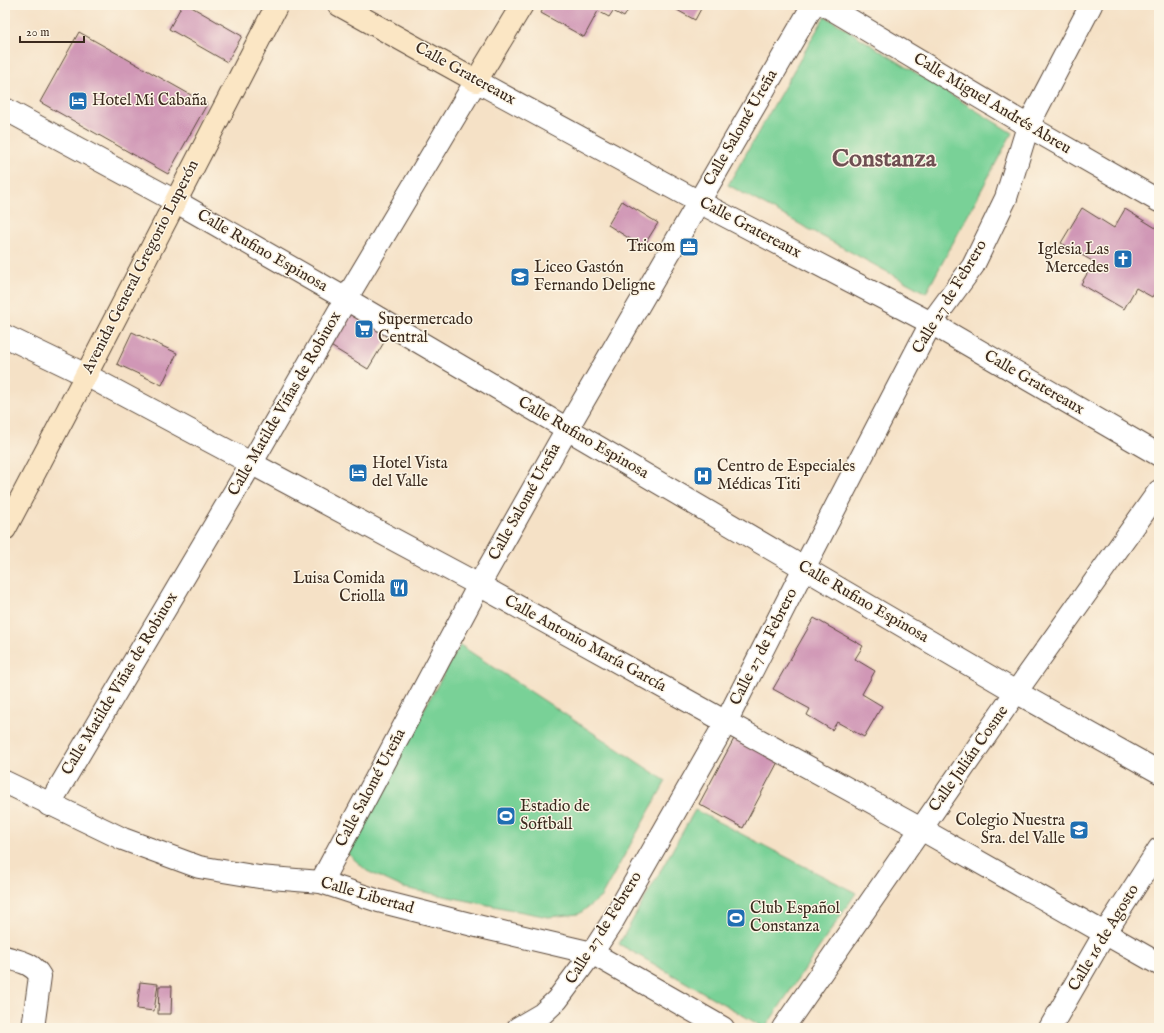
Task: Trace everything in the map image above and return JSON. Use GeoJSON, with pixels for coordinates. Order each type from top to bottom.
{"type":"FeatureCollection","features":[{"type":"Feature","properties":{"kind":"main road","name":"Avenida General Gregorio Luperón"},"geometry":{"type":"LineString","coordinates":[[5,529],[277,5]]}},
{"type":"Feature","properties":{"kind":"main road","name":"Calle Gratereaux"},"geometry":{"type":"LineString","coordinates":[[338,5],[476,81]]}},
{"type":"Feature","properties":{"kind":"main road","name":"Calle Matilde Viñas de Robiuox"},"geometry":{"type":"LineString","coordinates":[[476,81],[522,5]]}},
{"type":"Feature","properties":{"kind":"street","name":"Calle Salomé Ureña"},"geometry":{"type":"LineString","coordinates":[[321,882],[479,585],[566,429],[813,5]]}},
{"type":"Feature","properties":{"kind":"street","name":"Calle Miguel Andrés Abreu"},"geometry":{"type":"LineString","coordinates":[[825,5],[1028,126],[1159,201]]}},
{"type":"Feature","properties":{"kind":"street","name":"Calle 27 de Febrero"},"geometry":{"type":"LineString","coordinates":[[518,1028],[542,1014],[558,1000],[592,953],[615,917],[726,722],[931,323],[972,266],[1006,198],[1028,126],[1091,5]]}},
{"type":"Feature","properties":{"kind":"street","name":"Calle Gratereaux"},"geometry":{"type":"LineString","coordinates":[[476,81],[699,202],[931,323],[1159,455]]}},
{"type":"Feature","properties":{"kind":"street","name":"Calle Matilde Viñas de Robiuox"},"geometry":{"type":"LineString","coordinates":[[49,805],[346,299],[476,81]]}},
{"type":"Feature","properties":{"kind":"street","name":"Calle Rufino Espinosa"},"geometry":{"type":"LineString","coordinates":[[5,109],[175,201],[346,299],[1016,692],[1159,772]]}},
{"type":"Feature","properties":{"kind":"street","name":"Calle Antonio María García"},"geometry":{"type":"LineString","coordinates":[[5,336],[86,375],[250,464],[479,585],[921,829],[1159,964]]}},
{"type":"Feature","properties":{"kind":"street","name":"Calle Julián Cosme"},"geometry":{"type":"LineString","coordinates":[[783,1028],[1016,692],[1159,491]]}},
{"type":"Feature","properties":{"kind":"street","name":"Calle Libertad"},"geometry":{"type":"LineString","coordinates":[[5,782],[49,805],[123,839],[199,867],[259,877],[321,882],[379,901],[592,953],[723,1028]]}},
{"type":"Feature","properties":{"kind":"street","name":"Calle 16 de Agosto"},"geometry":{"type":"LineString","coordinates":[[1050,1028],[1105,933],[1159,849]]}},
{"type":"Feature","properties":{"kind":"street"},"geometry":{"type":"LineString","coordinates":[[5,957],[28,964],[36,969],[40,976],[33,1028]]}},
{"type":"Feature","properties":{"kind":"green space"},"geometry":{"type":"Polygon","coordinates":[[[825,16],[1012,133],[926,293],[728,185],[825,16]]]}},
{"type":"Feature","properties":{"kind":"green space","name":"Estadio de Softball"},"geometry":{"type":"Polygon","coordinates":[[[460,645],[666,781],[601,897],[579,914],[548,917],[404,888],[367,871],[345,851],[460,645]]]}},
{"type":"Feature","properties":{"kind":"green space","name":"Club Español Constanza"},"geometry":{"type":"Polygon","coordinates":[[[695,810],[856,893],[765,1028],[619,944],[695,810]]]}},
{"type":"Feature","properties":{"kind":"building"},"geometry":{"type":"Polygon","coordinates":[[[182,5],[188,5],[242,36],[227,62],[169,29],[182,5]]]}},
{"type":"Feature","properties":{"kind":"building"},"geometry":{"type":"Polygon","coordinates":[[[545,5],[631,5],[624,17],[613,11],[609,17],[598,11],[584,37],[541,13],[545,5]]]}},
{"type":"Feature","properties":{"kind":"building"},"geometry":{"type":"Polygon","coordinates":[[[668,5],[703,5],[695,20],[668,5]]]}},
{"type":"Feature","properties":{"kind":"building"},"geometry":{"type":"Polygon","coordinates":[[[79,32],[207,104],[168,174],[40,102],[79,32]]]}},
{"type":"Feature","properties":{"kind":"building"},"geometry":{"type":"Polygon","coordinates":[[[622,201],[658,223],[643,247],[608,225],[622,201]]]}},
{"type":"Feature","properties":{"kind":"building","name":"Iglesia Las Mercedes"},"geometry":{"type":"Polygon","coordinates":[[[1082,208],[1114,228],[1125,209],[1159,230],[1159,249],[1157,253],[1159,255],[1159,286],[1152,297],[1136,288],[1124,309],[1081,284],[1094,262],[1061,243],[1082,208]]]}},
{"type":"Feature","properties":{"kind":"building"},"geometry":{"type":"Polygon","coordinates":[[[350,310],[389,334],[368,369],[329,345],[350,310]]]}},
{"type":"Feature","properties":{"kind":"building"},"geometry":{"type":"Polygon","coordinates":[[[132,332],[177,353],[162,385],[117,364],[132,332]]]}},
{"type":"Feature","properties":{"kind":"building"},"geometry":{"type":"Polygon","coordinates":[[[814,618],[863,646],[855,659],[875,671],[862,694],[882,706],[864,737],[837,722],[832,730],[807,715],[810,709],[773,689],[814,618]]]}},
{"type":"Feature","properties":{"kind":"building"},"geometry":{"type":"Polygon","coordinates":[[[736,735],[780,758],[743,828],[699,804],[736,735]]]}},
{"type":"Feature","properties":{"kind":"building"},"geometry":{"type":"Polygon","coordinates":[[[140,982],[158,984],[154,1011],[137,1009],[140,982]]]}},
{"type":"Feature","properties":{"kind":"building"},"geometry":{"type":"Polygon","coordinates":[[[159,986],[172,986],[171,1014],[158,1014],[159,986]]]}},
{"type":"Feature","properties":{"kind":"place","name":"Hotel Mi Cabaña"},"geometry":{"type":"Point","coordinates":[78,101]}},
{"type":"Feature","properties":{"kind":"place","name":"Tricom"},"geometry":{"type":"Point","coordinates":[689,247]}},
{"type":"Feature","properties":{"kind":"place","name":"Iglesia Las Mercedes"},"geometry":{"type":"Point","coordinates":[1123,259]}},
{"type":"Feature","properties":{"kind":"place","name":"Liceo Gastón Fernando Deligne"},"geometry":{"type":"Point","coordinates":[520,277]}},
{"type":"Feature","properties":{"kind":"place","name":"Supermercado Central"},"geometry":{"type":"Point","coordinates":[364,329]}},
{"type":"Feature","properties":{"kind":"place","name":"Hotel Vista del Valle"},"geometry":{"type":"Point","coordinates":[358,473]}},
{"type":"Feature","properties":{"kind":"place","name":"Centro de Especiales Médicas Titi"},"geometry":{"type":"Point","coordinates":[703,476]}},
{"type":"Feature","properties":{"kind":"place","name":"Luisa Comida Criolla"},"geometry":{"type":"Point","coordinates":[399,588]}},
{"type":"Feature","properties":{"kind":"place","name":"Estadio de Softball"},"geometry":{"type":"Point","coordinates":[506,816]}},
{"type":"Feature","properties":{"kind":"place","name":"Colegio Nuestra Sra. del Valle"},"geometry":{"type":"Point","coordinates":[1079,830]}},
{"type":"Feature","properties":{"kind":"place","name":"Club Español Constanza"},"geometry":{"type":"Point","coordinates":[736,918]}},
{"type":"Feature","properties":{"kind":"district","name":"Constanza"},"geometry":{"type":"Point","coordinates":[884,159]}}]}
